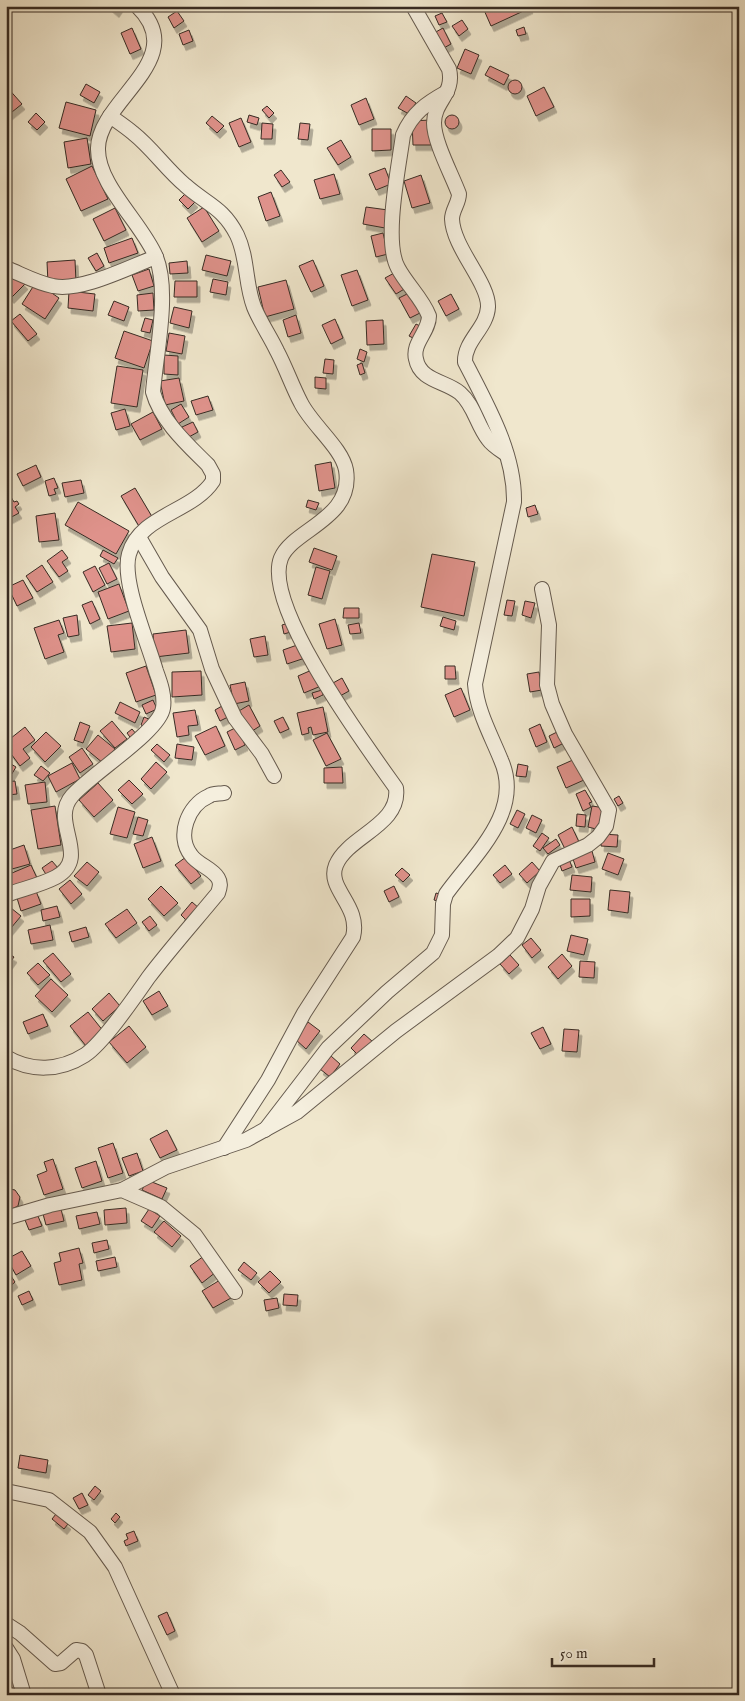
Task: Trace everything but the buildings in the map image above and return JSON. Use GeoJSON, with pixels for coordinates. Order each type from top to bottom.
{"type":"FeatureCollection","features":[{"type":"Feature","properties":{"kind":"street"},"geometry":{"type":"LineString","coordinates":[[6,895],[58,877],[69,864],[72,854],[63,819],[67,802],[93,775],[153,727],[163,710],[161,685],[130,587],[126,568],[129,554],[139,537],[159,520],[208,488],[213,481],[213,474],[208,465],[168,421],[156,402],[153,392],[162,303],[162,281],[156,257],[111,186],[98,154],[100,136],[110,116],[137,83],[150,54],[154,36],[150,24],[137,6]]}},
{"type":"Feature","properties":{"kind":"street"},"geometry":{"type":"LineString","coordinates":[[265,1130],[328,1048],[387,992],[433,953],[442,935],[443,904],[446,894],[492,833],[505,810],[508,788],[503,764],[476,701],[475,684],[514,502],[514,484],[508,456],[465,362],[464,355],[486,317],[487,298],[463,252],[455,230],[452,219],[459,202],[459,194],[436,134],[434,123],[436,112],[448,92],[451,78],[449,69],[413,6]]}},
{"type":"Feature","properties":{"kind":"street"},"geometry":{"type":"LineString","coordinates":[[448,92],[424,104],[408,124],[403,135],[392,219],[392,247],[398,268],[430,316],[415,353],[418,366],[430,379],[458,391],[466,399],[489,440],[508,456]]}},
{"type":"Feature","properties":{"kind":"street"},"geometry":{"type":"LineString","coordinates":[[110,116],[134,133],[186,187],[218,208],[228,221],[243,251],[254,305],[262,323],[284,364],[304,410],[340,455],[346,470],[346,484],[340,501],[324,521],[287,549],[281,558],[278,584],[313,662],[339,706],[396,788],[397,795],[396,803],[387,816],[341,856],[336,865],[333,875],[335,883],[353,915],[356,926],[353,937],[304,1013],[268,1080],[224,1148]]}},
{"type":"Feature","properties":{"kind":"street"},"geometry":{"type":"LineString","coordinates":[[6,268],[54,286],[72,286],[156,257]]}},
{"type":"Feature","properties":{"kind":"street"},"geometry":{"type":"LineString","coordinates":[[139,537],[162,577],[200,630],[212,669],[235,718],[262,754],[274,776]]}},
{"type":"Feature","properties":{"kind":"street"},"geometry":{"type":"LineString","coordinates":[[6,1218],[50,1205],[122,1190],[166,1167],[224,1148],[265,1130],[315,1099],[396,1031],[498,956],[517,938],[532,909],[539,886],[553,861],[588,845],[598,837],[606,826],[609,810],[565,734],[552,704],[548,685],[549,625],[542,589]]}},
{"type":"Feature","properties":{"kind":"street"},"geometry":{"type":"LineString","coordinates":[[6,1057],[20,1065],[35,1068],[53,1068],[73,1062],[87,1054],[116,1020],[218,893],[219,878],[193,858],[187,850],[184,836],[186,822],[198,803],[210,795],[224,793]]}},
{"type":"Feature","properties":{"kind":"street"},"geometry":{"type":"LineString","coordinates":[[122,1190],[161,1207],[195,1235],[235,1292]]}},
{"type":"Feature","properties":{"kind":"street"},"geometry":{"type":"LineString","coordinates":[[6,1491],[49,1500],[90,1532],[115,1567],[173,1695]]}},
{"type":"Feature","properties":{"kind":"street"},"geometry":{"type":"LineString","coordinates":[[6,1624],[20,1632],[55,1664],[61,1663],[76,1650],[82,1651],[86,1655],[99,1695]]}},
{"type":"Feature","properties":{"kind":"street"},"geometry":{"type":"LineString","coordinates":[[6,1648],[13,1659],[24,1695]]}}]}
